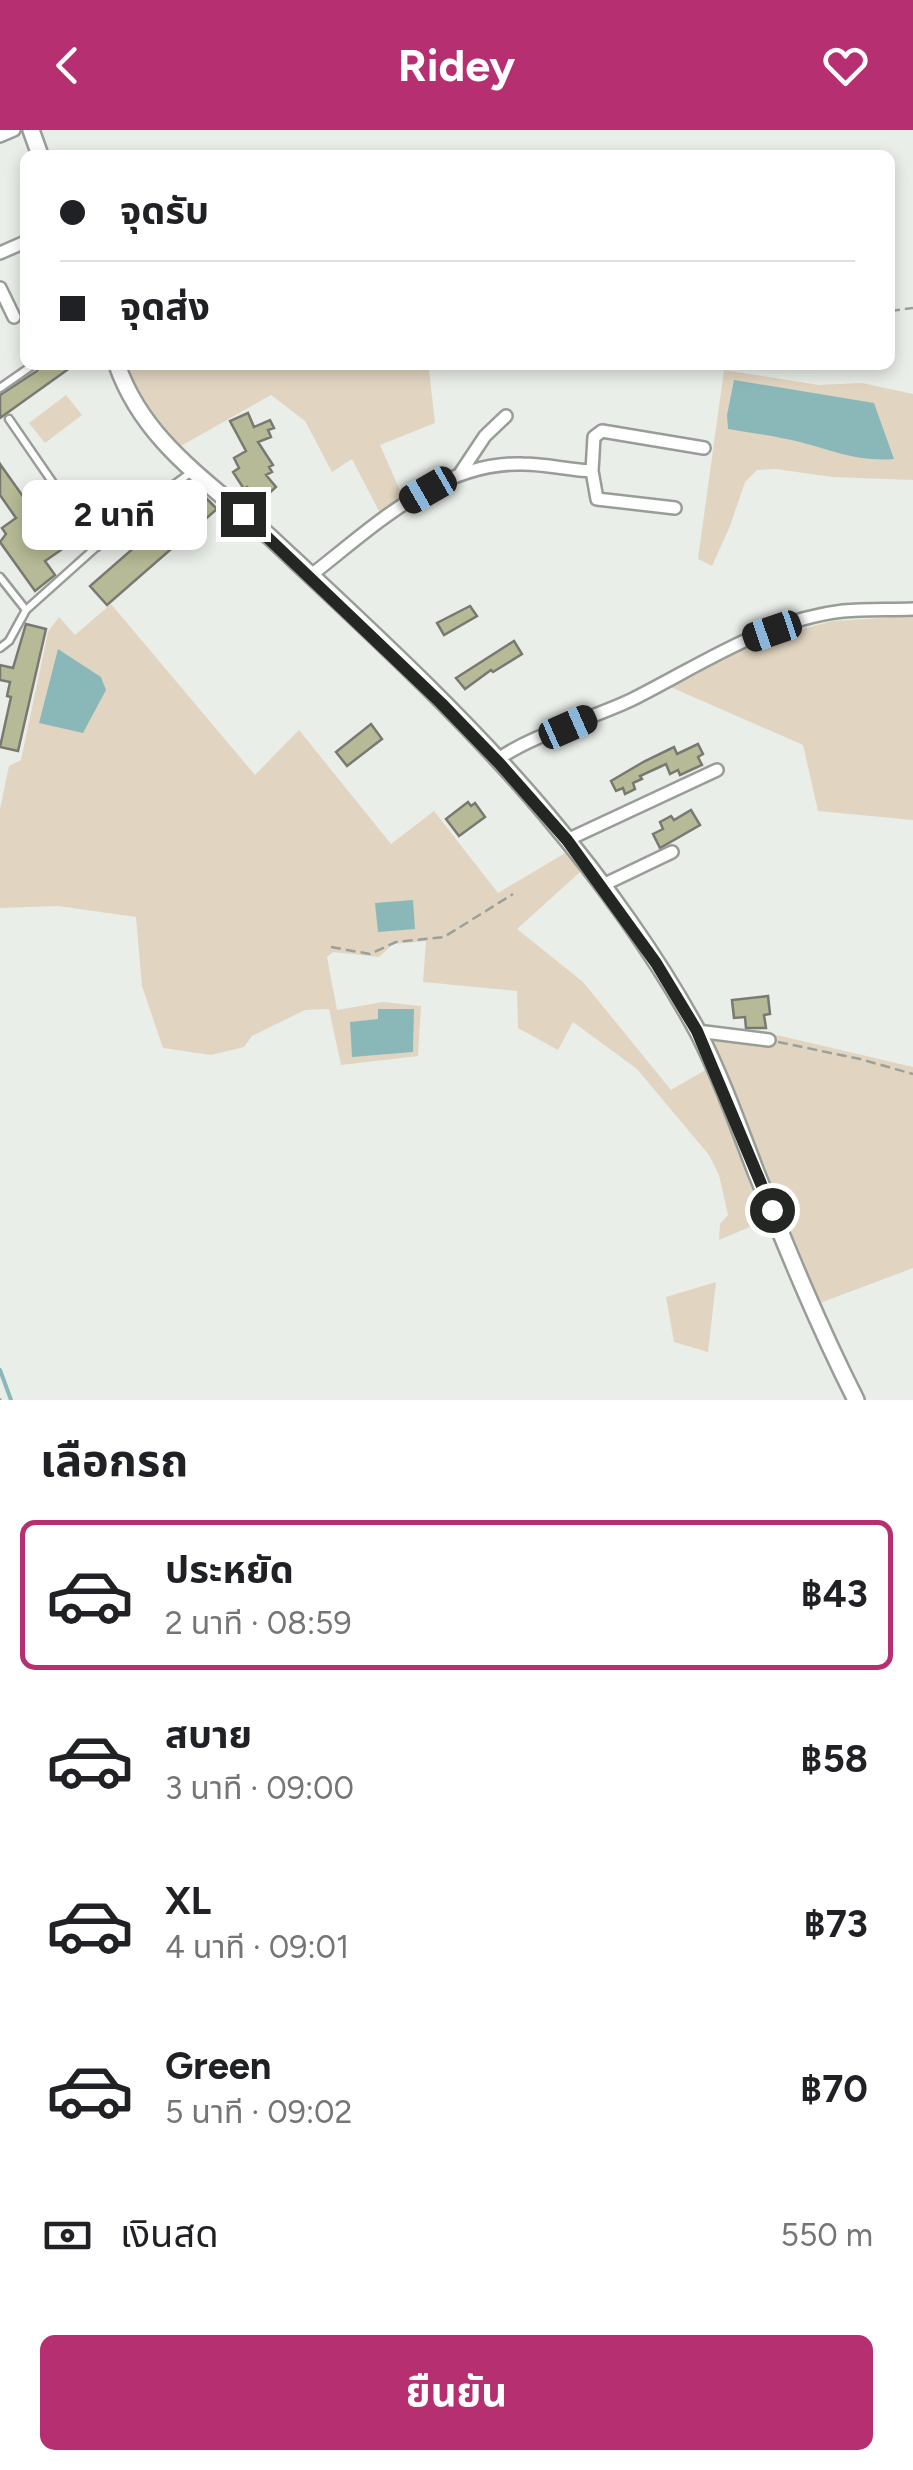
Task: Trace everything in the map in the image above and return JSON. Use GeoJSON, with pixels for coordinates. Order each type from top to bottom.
{"type":"FeatureCollection","features":[{"type":"Feature","properties":{"kind":"street"},"geometry":{"type":"LineString","coordinates":[[0,136],[14,130]]}},
{"type":"Feature","properties":{"kind":"street"},"geometry":{"type":"LineString","coordinates":[[0,288],[14,317]]}},
{"type":"Feature","properties":{"kind":"street"},"geometry":{"type":"LineString","coordinates":[[118,370],[140,417],[310,576],[497,760],[567,840],[601,886],[656,963],[697,1031],[813,1316],[856,1400]]}},
{"type":"Feature","properties":{"kind":"street"},"geometry":{"type":"LineString","coordinates":[[461,472],[486,436],[506,416]]}},
{"type":"Feature","properties":{"kind":"street"},"geometry":{"type":"LineString","coordinates":[[675,508],[597,499],[592,471],[594,437],[602,431],[704,448]]}},
{"type":"Feature","properties":{"kind":"street"},"geometry":{"type":"LineString","coordinates":[[310,576],[396,509],[461,472],[523,464],[592,471]]}},
{"type":"Feature","properties":{"kind":"street"},"geometry":{"type":"LineString","coordinates":[[497,760],[630,700],[745,640],[843,611],[913,610]]}},
{"type":"Feature","properties":{"kind":"street"},"geometry":{"type":"LineString","coordinates":[[567,840],[717,770]]}},
{"type":"Feature","properties":{"kind":"street"},"geometry":{"type":"LineString","coordinates":[[601,886],[672,852]]}},
{"type":"Feature","properties":{"kind":"street"},"geometry":{"type":"LineString","coordinates":[[697,1031],[769,1040]]}},
{"type":"Feature","properties":{"kind":"lane"},"geometry":{"type":"LineString","coordinates":[[0,388],[26,370]]}},
{"type":"Feature","properties":{"kind":"lane"},"geometry":{"type":"LineString","coordinates":[[9,419],[97,548]]}},
{"type":"Feature","properties":{"kind":"lane"},"geometry":{"type":"LineString","coordinates":[[0,648],[9,641],[26,610],[132,515],[194,471]]}},
{"type":"Feature","properties":{"kind":"lane"},"geometry":{"type":"LineString","coordinates":[[0,577],[26,610]]}},
{"type":"Feature","properties":{"kind":"path"},"geometry":{"type":"LineString","coordinates":[[331,947],[370,954],[396,942],[444,938],[513,894]]}},
{"type":"Feature","properties":{"kind":"path"},"geometry":{"type":"LineString","coordinates":[[769,1040],[860,1058],[913,1074]]}},
{"type":"Feature","properties":{"kind":"shaded area"},"geometry":{"type":"Polygon","coordinates":[[[429,370],[435,423],[380,445],[405,502],[382,517],[352,459],[332,472],[305,421],[271,395],[179,447],[149,412],[125,371],[429,370]]]}},
{"type":"Feature","properties":{"kind":"shaded area"},"geometry":{"type":"Polygon","coordinates":[[[724,370],[819,385],[862,383],[913,394],[913,480],[757,470],[745,482],[712,566],[698,559],[724,370]]]}},
{"type":"Feature","properties":{"kind":"shaded area"},"geometry":{"type":"Polygon","coordinates":[[[66,395],[82,415],[45,443],[29,423],[66,395]]]}},
{"type":"Feature","properties":{"kind":"shaded area"},"geometry":{"type":"Polygon","coordinates":[[[111,604],[255,775],[299,730],[391,844],[434,811],[498,893],[567,852],[580,872],[517,929],[583,982],[671,1090],[707,1069],[764,1221],[719,1240],[720,1224],[728,1215],[719,1175],[709,1155],[637,1069],[573,1022],[558,1050],[518,1028],[517,991],[423,982],[426,941],[393,944],[379,957],[333,952],[327,957],[337,1010],[383,1002],[421,1006],[418,1056],[341,1065],[329,1009],[305,1010],[252,1036],[244,1047],[211,1055],[163,1048],[142,986],[136,917],[58,906],[0,908],[0,809],[9,766],[21,760],[48,632],[59,617],[75,635],[111,604]]]}},
{"type":"Feature","properties":{"kind":"shaded area"},"geometry":{"type":"Polygon","coordinates":[[[913,616],[913,820],[818,811],[803,745],[666,685],[771,637],[833,621],[913,616]]]}},
{"type":"Feature","properties":{"kind":"shaded area"},"geometry":{"type":"Polygon","coordinates":[[[699,1025],[781,1036],[913,1067],[913,1268],[820,1303],[699,1025]]]}},
{"type":"Feature","properties":{"kind":"shaded area"},"geometry":{"type":"Polygon","coordinates":[[[716,1282],[708,1352],[674,1342],[666,1297],[716,1282]]]}},
{"type":"Feature","properties":{"kind":"water"},"geometry":{"type":"Polygon","coordinates":[[[734,380],[874,403],[894,459],[858,457],[728,429],[734,380]]]}},
{"type":"Feature","properties":{"kind":"water"},"geometry":{"type":"Polygon","coordinates":[[[58,649],[101,677],[106,690],[83,733],[39,723],[58,649]]]}},
{"type":"Feature","properties":{"kind":"water"},"geometry":{"type":"Polygon","coordinates":[[[413,900],[415,929],[378,932],[375,903],[413,900]]]}},
{"type":"Feature","properties":{"kind":"water"},"geometry":{"type":"Polygon","coordinates":[[[378,1009],[414,1009],[413,1052],[352,1057],[350,1022],[378,1019],[378,1009]]]}},
{"type":"Feature","properties":{"kind":"building"},"geometry":{"type":"Polygon","coordinates":[[[67,370],[0,418],[0,395],[37,371],[67,370]]]}},
{"type":"Feature","properties":{"kind":"building"},"geometry":{"type":"Polygon","coordinates":[[[248,413],[254,427],[270,420],[274,428],[268,430],[271,437],[258,442],[273,465],[269,467],[272,472],[266,475],[276,487],[260,502],[247,487],[244,489],[233,472],[239,468],[234,458],[246,451],[230,421],[248,413]]]}},
{"type":"Feature","properties":{"kind":"building"},"geometry":{"type":"Polygon","coordinates":[[[0,464],[61,550],[45,561],[55,575],[35,591],[0,542],[6,534],[2,528],[16,518],[0,495],[0,464]]]}},
{"type":"Feature","properties":{"kind":"building"},"geometry":{"type":"Polygon","coordinates":[[[199,491],[217,509],[107,605],[90,586],[199,491]]]}},
{"type":"Feature","properties":{"kind":"building"},"geometry":{"type":"Polygon","coordinates":[[[470,606],[477,616],[444,635],[437,623],[470,606]]]}},
{"type":"Feature","properties":{"kind":"building"},"geometry":{"type":"Polygon","coordinates":[[[26,624],[46,629],[18,751],[0,747],[11,697],[7,696],[10,682],[0,680],[0,665],[13,668],[26,624]]]}},
{"type":"Feature","properties":{"kind":"building"},"geometry":{"type":"Polygon","coordinates":[[[514,641],[522,654],[465,689],[456,678],[514,641]]]}},
{"type":"Feature","properties":{"kind":"building"},"geometry":{"type":"Polygon","coordinates":[[[371,724],[382,739],[347,766],[336,752],[371,724]]]}},
{"type":"Feature","properties":{"kind":"building"},"geometry":{"type":"Polygon","coordinates":[[[698,744],[703,754],[698,757],[702,765],[680,775],[678,770],[670,774],[666,764],[640,776],[642,779],[633,783],[635,789],[625,794],[623,788],[616,791],[611,781],[674,747],[677,754],[698,744]]]}},
{"type":"Feature","properties":{"kind":"building"},"geometry":{"type":"Polygon","coordinates":[[[468,802],[471,806],[475,803],[485,817],[459,836],[446,819],[468,802]]]}},
{"type":"Feature","properties":{"kind":"building"},"geometry":{"type":"Polygon","coordinates":[[[691,810],[700,825],[660,848],[653,834],[663,829],[660,822],[671,816],[674,820],[691,810]]]}},
{"type":"Feature","properties":{"kind":"building"},"geometry":{"type":"Polygon","coordinates":[[[768,996],[770,1014],[764,1015],[766,1028],[746,1028],[745,1017],[734,1018],[732,1000],[768,996]]]}},
{"type":"Feature","properties":{"kind":"waterway"},"geometry":{"type":"LineString","coordinates":[[0,1370],[11,1400]]}},
{"type":"Feature","properties":{"kind":"route"},"geometry":{"type":"LineString","coordinates":[[243,514],[441,703],[567,840],[656,963],[697,1031],[772,1210]]}}]}
